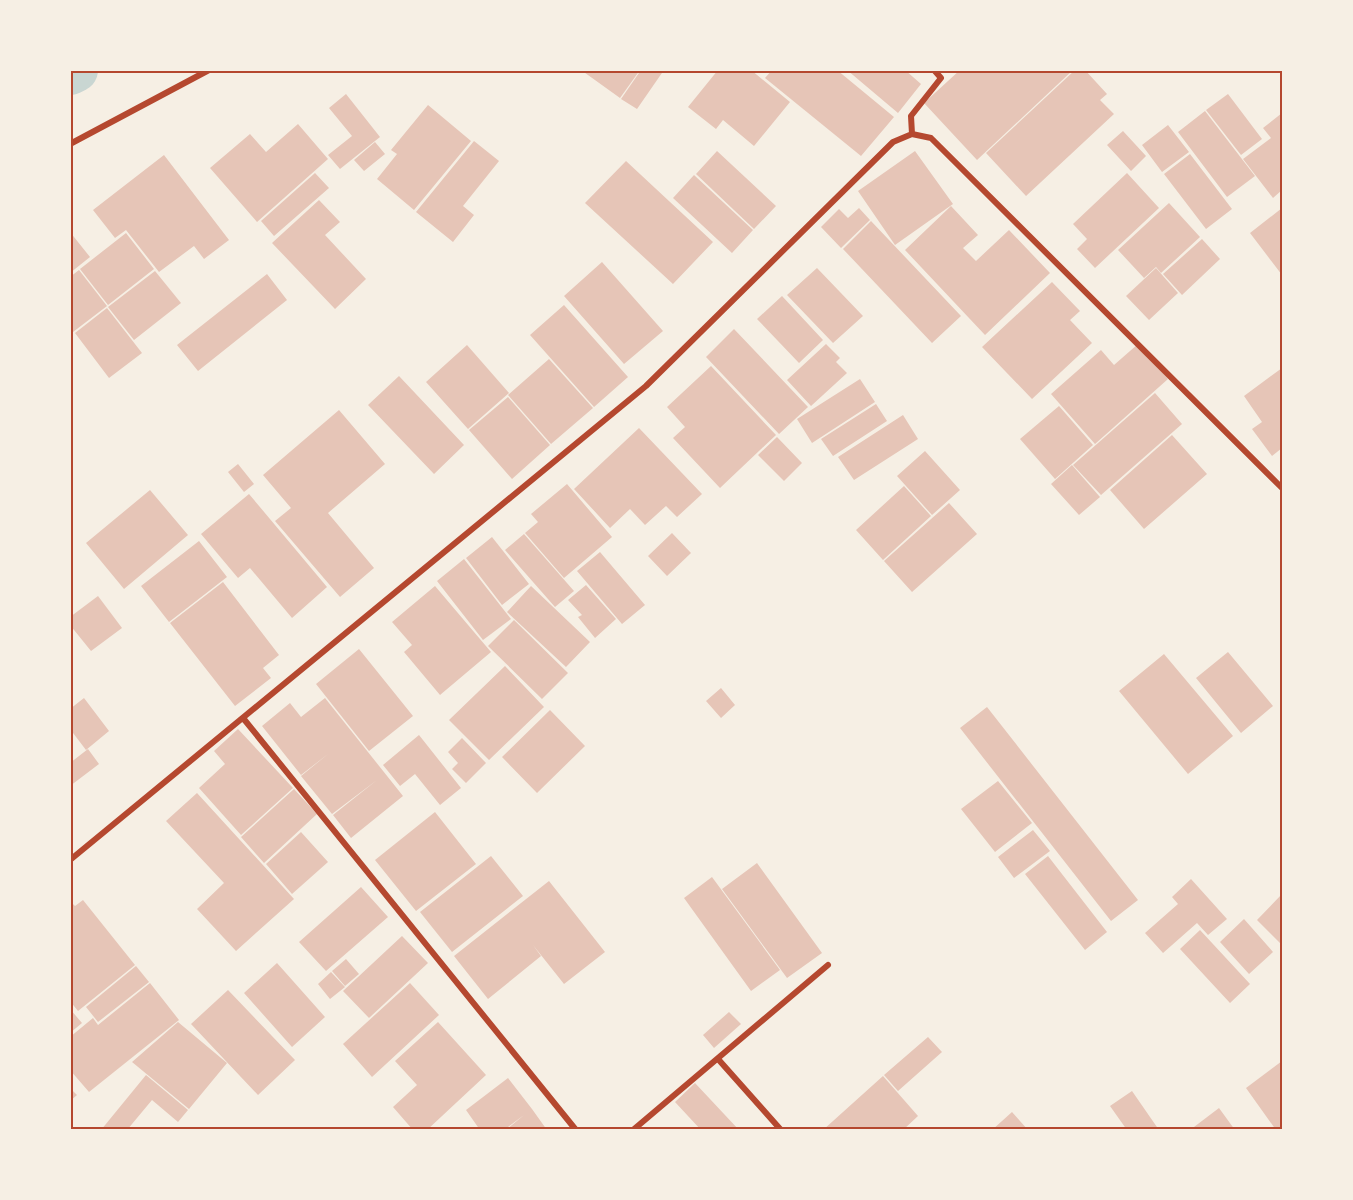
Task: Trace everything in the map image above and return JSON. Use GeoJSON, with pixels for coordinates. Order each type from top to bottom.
{"type":"FeatureCollection","features":[{"type":"Feature","properties":{"kind":"street"},"geometry":{"type":"LineString","coordinates":[[70,144],[209,70]]}},
{"type":"Feature","properties":{"kind":"street"},"geometry":{"type":"LineString","coordinates":[[912,134],[911,116],[941,78],[934,70]]}},
{"type":"Feature","properties":{"kind":"street"},"geometry":{"type":"LineString","coordinates":[[70,860],[646,386],[893,142],[912,134],[931,138],[1282,488]]}},
{"type":"Feature","properties":{"kind":"street"},"geometry":{"type":"LineString","coordinates":[[243,718],[576,1130]]}},
{"type":"Feature","properties":{"kind":"street"},"geometry":{"type":"LineString","coordinates":[[633,1130],[828,965]]}},
{"type":"Feature","properties":{"kind":"street"},"geometry":{"type":"LineString","coordinates":[[718,1059],[782,1130]]}},
{"type":"Feature","properties":{"kind":"building"},"geometry":{"type":"Polygon","coordinates":[[[581,70],[640,70],[620,98],[581,70]]]}},
{"type":"Feature","properties":{"kind":"building"},"geometry":{"type":"Polygon","coordinates":[[[641,70],[664,70],[637,109],[621,99],[641,70]]]}},
{"type":"Feature","properties":{"kind":"building"},"geometry":{"type":"Polygon","coordinates":[[[718,70],[751,70],[790,102],[754,146],[723,120],[716,129],[688,107],[718,70]]]}},
{"type":"Feature","properties":{"kind":"building"},"geometry":{"type":"Polygon","coordinates":[[[772,70],[837,70],[894,117],[861,156],[765,78],[772,70]]]}},
{"type":"Feature","properties":{"kind":"building"},"geometry":{"type":"Polygon","coordinates":[[[847,70],[905,70],[921,84],[898,113],[847,70]]]}},
{"type":"Feature","properties":{"kind":"building"},"geometry":{"type":"Polygon","coordinates":[[[960,70],[1073,70],[977,160],[924,103],[960,70]]]}},
{"type":"Feature","properties":{"kind":"building"},"geometry":{"type":"Polygon","coordinates":[[[1075,70],[1085,70],[1107,94],[1100,100],[1114,114],[1026,196],[986,153],[1075,70]]]}},
{"type":"Feature","properties":{"kind":"building"},"geometry":{"type":"Polygon","coordinates":[[[346,94],[380,137],[340,169],[328,155],[352,136],[329,108],[346,94]]]}},
{"type":"Feature","properties":{"kind":"building"},"geometry":{"type":"Polygon","coordinates":[[[1228,94],[1262,139],[1241,155],[1206,110],[1228,94]]]}},
{"type":"Feature","properties":{"kind":"building"},"geometry":{"type":"Polygon","coordinates":[[[428,105],[471,141],[414,210],[377,179],[397,154],[391,150],[428,105]]]}},
{"type":"Feature","properties":{"kind":"building"},"geometry":{"type":"Polygon","coordinates":[[[1205,111],[1255,176],[1227,197],[1178,132],[1205,111]]]}},
{"type":"Feature","properties":{"kind":"building"},"geometry":{"type":"Polygon","coordinates":[[[1282,113],[1282,190],[1273,198],[1243,159],[1271,138],[1263,128],[1282,113]]]}},
{"type":"Feature","properties":{"kind":"building"},"geometry":{"type":"Polygon","coordinates":[[[298,124],[328,159],[257,222],[210,168],[250,134],[266,152],[298,124]]]}},
{"type":"Feature","properties":{"kind":"building"},"geometry":{"type":"Polygon","coordinates":[[[1168,125],[1189,152],[1162,172],[1142,145],[1168,125]]]}},
{"type":"Feature","properties":{"kind":"building"},"geometry":{"type":"Polygon","coordinates":[[[1123,131],[1146,156],[1131,171],[1107,145],[1123,131]]]}},
{"type":"Feature","properties":{"kind":"building"},"geometry":{"type":"Polygon","coordinates":[[[474,141],[499,161],[463,206],[474,215],[453,242],[416,212],[474,141]]]}},
{"type":"Feature","properties":{"kind":"building"},"geometry":{"type":"Polygon","coordinates":[[[375,142],[385,154],[364,171],[354,160],[375,142]]]}},
{"type":"Feature","properties":{"kind":"building"},"geometry":{"type":"Polygon","coordinates":[[[717,151],[776,206],[754,229],[696,174],[717,151]]]}},
{"type":"Feature","properties":{"kind":"building"},"geometry":{"type":"Polygon","coordinates":[[[915,151],[953,204],[895,245],[858,191],[915,151]]]}},
{"type":"Feature","properties":{"kind":"building"},"geometry":{"type":"Polygon","coordinates":[[[1190,154],[1232,209],[1206,229],[1164,174],[1190,154]]]}},
{"type":"Feature","properties":{"kind":"building"},"geometry":{"type":"Polygon","coordinates":[[[164,155],[229,240],[204,259],[194,246],[159,272],[126,230],[115,238],[93,210],[164,155]]]}},
{"type":"Feature","properties":{"kind":"building"},"geometry":{"type":"Polygon","coordinates":[[[626,161],[713,242],[673,284],[585,203],[626,161]]]}},
{"type":"Feature","properties":{"kind":"building"},"geometry":{"type":"Polygon","coordinates":[[[315,173],[329,188],[274,236],[261,221],[315,173]]]}},
{"type":"Feature","properties":{"kind":"building"},"geometry":{"type":"Polygon","coordinates":[[[1127,173],[1159,208],[1095,268],[1077,249],[1087,239],[1073,224],[1127,173]]]}},
{"type":"Feature","properties":{"kind":"building"},"geometry":{"type":"Polygon","coordinates":[[[694,175],[753,230],[732,253],[673,198],[694,175]]]}},
{"type":"Feature","properties":{"kind":"building"},"geometry":{"type":"Polygon","coordinates":[[[319,200],[340,222],[325,235],[366,279],[335,309],[272,243],[319,200]]]}},
{"type":"Feature","properties":{"kind":"building"},"geometry":{"type":"Polygon","coordinates":[[[1169,203],[1200,237],[1161,273],[1156,267],[1144,278],[1118,250],[1169,203]]]}},
{"type":"Feature","properties":{"kind":"building"},"geometry":{"type":"Polygon","coordinates":[[[951,206],[978,235],[963,248],[976,261],[1009,230],[1050,273],[985,335],[905,250],[951,206]]]}},
{"type":"Feature","properties":{"kind":"building"},"geometry":{"type":"Polygon","coordinates":[[[859,208],[870,220],[841,248],[821,227],[839,209],[848,218],[859,208]]]}},
{"type":"Feature","properties":{"kind":"building"},"geometry":{"type":"Polygon","coordinates":[[[1282,208],[1282,275],[1250,233],[1282,208]]]}},
{"type":"Feature","properties":{"kind":"building"},"geometry":{"type":"Polygon","coordinates":[[[871,221],[961,316],[932,343],[843,249],[871,221]]]}},
{"type":"Feature","properties":{"kind":"building"},"geometry":{"type":"Polygon","coordinates":[[[70,232],[90,257],[70,273],[70,232]]]}},
{"type":"Feature","properties":{"kind":"building"},"geometry":{"type":"Polygon","coordinates":[[[126,233],[154,269],[108,305],[80,269],[126,233]]]}},
{"type":"Feature","properties":{"kind":"building"},"geometry":{"type":"Polygon","coordinates":[[[1202,239],[1220,259],[1182,295],[1163,274],[1202,239]]]}},
{"type":"Feature","properties":{"kind":"building"},"geometry":{"type":"Polygon","coordinates":[[[602,262],[663,331],[624,364],[564,296],[602,262]]]}},
{"type":"Feature","properties":{"kind":"building"},"geometry":{"type":"Polygon","coordinates":[[[817,268],[863,316],[833,343],[787,295],[817,268]]]}},
{"type":"Feature","properties":{"kind":"building"},"geometry":{"type":"Polygon","coordinates":[[[1156,268],[1178,293],[1149,320],[1126,296],[1156,268]]]}},
{"type":"Feature","properties":{"kind":"building"},"geometry":{"type":"Polygon","coordinates":[[[79,270],[107,306],[73,332],[70,328],[70,277],[79,270]]]}},
{"type":"Feature","properties":{"kind":"building"},"geometry":{"type":"Polygon","coordinates":[[[155,271],[181,303],[134,340],[108,307],[155,271]]]}},
{"type":"Feature","properties":{"kind":"building"},"geometry":{"type":"Polygon","coordinates":[[[267,274],[287,300],[198,371],[177,345],[267,274]]]}},
{"type":"Feature","properties":{"kind":"building"},"geometry":{"type":"Polygon","coordinates":[[[1052,282],[1080,311],[1070,320],[1092,343],[1032,399],[982,347],[1052,282]]]}},
{"type":"Feature","properties":{"kind":"building"},"geometry":{"type":"Polygon","coordinates":[[[782,296],[823,340],[799,363],[757,319],[782,296]]]}},
{"type":"Feature","properties":{"kind":"building"},"geometry":{"type":"Polygon","coordinates":[[[564,305],[628,377],[594,407],[530,335],[564,305]]]}},
{"type":"Feature","properties":{"kind":"building"},"geometry":{"type":"Polygon","coordinates":[[[107,308],[142,353],[109,378],[75,333],[107,308]]]}},
{"type":"Feature","properties":{"kind":"building"},"geometry":{"type":"Polygon","coordinates":[[[734,329],[808,407],[779,434],[706,357],[734,329]]]}},
{"type":"Feature","properties":{"kind":"building"},"geometry":{"type":"Polygon","coordinates":[[[826,344],[840,358],[836,362],[847,373],[811,406],[787,380],[826,344]]]}},
{"type":"Feature","properties":{"kind":"building"},"geometry":{"type":"Polygon","coordinates":[[[1138,344],[1168,379],[1095,444],[1051,394],[1101,350],[1114,365],[1138,344]]]}},
{"type":"Feature","properties":{"kind":"building"},"geometry":{"type":"Polygon","coordinates":[[[467,345],[509,393],[468,429],[426,382],[467,345]]]}},
{"type":"Feature","properties":{"kind":"building"},"geometry":{"type":"Polygon","coordinates":[[[549,359],[593,408],[551,444],[508,395],[549,359]]]}},
{"type":"Feature","properties":{"kind":"building"},"geometry":{"type":"Polygon","coordinates":[[[711,366],[776,435],[720,488],[673,438],[685,427],[667,407],[711,366]]]}},
{"type":"Feature","properties":{"kind":"building"},"geometry":{"type":"Polygon","coordinates":[[[1282,368],[1282,448],[1272,456],[1252,429],[1262,422],[1244,396],[1282,368]]]}},
{"type":"Feature","properties":{"kind":"building"},"geometry":{"type":"Polygon","coordinates":[[[399,376],[464,445],[434,474],[368,405],[399,376]]]}},
{"type":"Feature","properties":{"kind":"building"},"geometry":{"type":"Polygon","coordinates":[[[860,379],[875,402],[812,443],[797,419],[860,379]]]}},
{"type":"Feature","properties":{"kind":"building"},"geometry":{"type":"Polygon","coordinates":[[[1155,393],[1182,424],[1101,495],[1073,465],[1155,393]]]}},
{"type":"Feature","properties":{"kind":"building"},"geometry":{"type":"Polygon","coordinates":[[[508,397],[550,445],[512,479],[469,430],[508,397]]]}},
{"type":"Feature","properties":{"kind":"building"},"geometry":{"type":"Polygon","coordinates":[[[876,404],[887,421],[833,456],[821,439],[876,404]]]}},
{"type":"Feature","properties":{"kind":"building"},"geometry":{"type":"Polygon","coordinates":[[[1059,406],[1093,445],[1055,479],[1020,439],[1059,406]]]}},
{"type":"Feature","properties":{"kind":"building"},"geometry":{"type":"Polygon","coordinates":[[[339,410],[385,464],[328,513],[374,568],[340,597],[275,521],[291,508],[263,475],[339,410]]]}},
{"type":"Feature","properties":{"kind":"building"},"geometry":{"type":"Polygon","coordinates":[[[903,415],[918,439],[854,480],[838,457],[903,415]]]}},
{"type":"Feature","properties":{"kind":"building"},"geometry":{"type":"Polygon","coordinates":[[[639,428],[702,494],[677,517],[666,506],[645,525],[630,509],[610,528],[574,489],[639,428]]]}},
{"type":"Feature","properties":{"kind":"building"},"geometry":{"type":"Polygon","coordinates":[[[1172,435],[1207,474],[1144,529],[1110,490],[1172,435]]]}},
{"type":"Feature","properties":{"kind":"building"},"geometry":{"type":"Polygon","coordinates":[[[777,437],[802,463],[784,481],[758,455],[777,437]]]}},
{"type":"Feature","properties":{"kind":"building"},"geometry":{"type":"Polygon","coordinates":[[[925,451],[960,490],[932,515],[897,476],[925,451]]]}},
{"type":"Feature","properties":{"kind":"building"},"geometry":{"type":"Polygon","coordinates":[[[238,464],[254,484],[244,492],[228,472],[238,464]]]}},
{"type":"Feature","properties":{"kind":"building"},"geometry":{"type":"Polygon","coordinates":[[[1072,465],[1100,497],[1079,515],[1051,484],[1072,465]]]}},
{"type":"Feature","properties":{"kind":"building"},"geometry":{"type":"Polygon","coordinates":[[[567,484],[612,537],[564,578],[525,533],[538,522],[531,514],[567,484]]]}},
{"type":"Feature","properties":{"kind":"building"},"geometry":{"type":"Polygon","coordinates":[[[904,486],[931,516],[883,560],[856,530],[904,486]]]}},
{"type":"Feature","properties":{"kind":"building"},"geometry":{"type":"Polygon","coordinates":[[[150,490],[188,535],[124,589],[86,543],[150,490]]]}},
{"type":"Feature","properties":{"kind":"building"},"geometry":{"type":"Polygon","coordinates":[[[249,494],[327,587],[292,618],[250,568],[238,578],[201,534],[249,494]]]}},
{"type":"Feature","properties":{"kind":"building"},"geometry":{"type":"Polygon","coordinates":[[[949,503],[977,534],[912,592],[884,561],[949,503]]]}},
{"type":"Feature","properties":{"kind":"building"},"geometry":{"type":"Polygon","coordinates":[[[672,533],[691,553],[667,576],[648,556],[672,533]]]}},
{"type":"Feature","properties":{"kind":"building"},"geometry":{"type":"Polygon","coordinates":[[[524,534],[574,591],[555,607],[505,550],[524,534]]]}},
{"type":"Feature","properties":{"kind":"building"},"geometry":{"type":"Polygon","coordinates":[[[492,537],[529,584],[502,605],[466,558],[492,537]]]}},
{"type":"Feature","properties":{"kind":"building"},"geometry":{"type":"Polygon","coordinates":[[[199,541],[227,577],[169,622],[141,586],[199,541]]]}},
{"type":"Feature","properties":{"kind":"building"},"geometry":{"type":"Polygon","coordinates":[[[600,552],[645,605],[622,624],[577,571],[600,552]]]}},
{"type":"Feature","properties":{"kind":"building"},"geometry":{"type":"Polygon","coordinates":[[[464,559],[511,619],[483,640],[437,581],[464,559]]]}},
{"type":"Feature","properties":{"kind":"building"},"geometry":{"type":"Polygon","coordinates":[[[223,582],[279,655],[263,668],[271,678],[235,706],[170,623],[223,582]]]}},
{"type":"Feature","properties":{"kind":"building"},"geometry":{"type":"Polygon","coordinates":[[[586,585],[616,619],[595,638],[578,617],[582,615],[568,600],[586,585]]]}},
{"type":"Feature","properties":{"kind":"building"},"geometry":{"type":"Polygon","coordinates":[[[435,586],[491,652],[440,695],[404,652],[412,645],[392,622],[435,586]]]}},
{"type":"Feature","properties":{"kind":"building"},"geometry":{"type":"Polygon","coordinates":[[[531,586],[590,642],[566,667],[507,612],[531,586]]]}},
{"type":"Feature","properties":{"kind":"building"},"geometry":{"type":"Polygon","coordinates":[[[98,596],[122,628],[91,651],[70,625],[70,617],[98,596]]]}},
{"type":"Feature","properties":{"kind":"building"},"geometry":{"type":"Polygon","coordinates":[[[514,620],[568,673],[542,699],[488,646],[514,620]]]}},
{"type":"Feature","properties":{"kind":"building"},"geometry":{"type":"Polygon","coordinates":[[[359,649],[413,716],[369,751],[316,684],[359,649]]]}},
{"type":"Feature","properties":{"kind":"building"},"geometry":{"type":"Polygon","coordinates":[[[1228,652],[1273,706],[1241,733],[1196,678],[1228,652]]]}},
{"type":"Feature","properties":{"kind":"building"},"geometry":{"type":"Polygon","coordinates":[[[1164,654],[1233,736],[1188,774],[1119,691],[1164,654]]]}},
{"type":"Feature","properties":{"kind":"building"},"geometry":{"type":"Polygon","coordinates":[[[505,666],[544,707],[489,760],[449,720],[505,666]]]}},
{"type":"Feature","properties":{"kind":"building"},"geometry":{"type":"Polygon","coordinates":[[[721,688],[735,705],[721,718],[706,701],[721,688]]]}},
{"type":"Feature","properties":{"kind":"building"},"geometry":{"type":"Polygon","coordinates":[[[84,698],[109,731],[86,750],[70,729],[70,709],[84,698]]]}},
{"type":"Feature","properties":{"kind":"building"},"geometry":{"type":"Polygon","coordinates":[[[325,698],[403,796],[351,838],[333,815],[377,780],[332,814],[301,776],[328,754],[301,775],[262,726],[290,703],[301,717],[325,698]]]}},
{"type":"Feature","properties":{"kind":"building"},"geometry":{"type":"Polygon","coordinates":[[[987,707],[1138,900],[1111,921],[960,728],[987,707]]]}},
{"type":"Feature","properties":{"kind":"building"},"geometry":{"type":"Polygon","coordinates":[[[550,710],[585,746],[537,793],[502,757],[550,710]]]}},
{"type":"Feature","properties":{"kind":"building"},"geometry":{"type":"Polygon","coordinates":[[[238,729],[293,788],[241,835],[199,788],[225,764],[214,751],[238,729]]]}},
{"type":"Feature","properties":{"kind":"building"},"geometry":{"type":"Polygon","coordinates":[[[419,735],[461,788],[440,805],[415,774],[400,786],[383,765],[419,735]]]}},
{"type":"Feature","properties":{"kind":"building"},"geometry":{"type":"Polygon","coordinates":[[[462,738],[486,763],[466,783],[452,769],[458,763],[448,752],[462,738]]]}},
{"type":"Feature","properties":{"kind":"building"},"geometry":{"type":"Polygon","coordinates":[[[88,749],[99,764],[70,786],[70,763],[88,749]]]}},
{"type":"Feature","properties":{"kind":"building"},"geometry":{"type":"Polygon","coordinates":[[[998,781],[1032,823],[995,852],[961,809],[998,781]]]}},
{"type":"Feature","properties":{"kind":"building"},"geometry":{"type":"Polygon","coordinates":[[[294,789],[317,814],[264,863],[241,837],[294,789]]]}},
{"type":"Feature","properties":{"kind":"building"},"geometry":{"type":"Polygon","coordinates":[[[197,793],[294,899],[236,951],[197,909],[224,883],[166,821],[197,793]]]}},
{"type":"Feature","properties":{"kind":"building"},"geometry":{"type":"Polygon","coordinates":[[[435,812],[476,864],[416,911],[375,860],[435,812]]]}},
{"type":"Feature","properties":{"kind":"building"},"geometry":{"type":"Polygon","coordinates":[[[1033,830],[1050,851],[1014,878],[998,857],[1033,830]]]}},
{"type":"Feature","properties":{"kind":"building"},"geometry":{"type":"Polygon","coordinates":[[[301,832],[328,862],[292,894],[266,864],[301,832]]]}},
{"type":"Feature","properties":{"kind":"building"},"geometry":{"type":"Polygon","coordinates":[[[491,856],[523,896],[452,952],[420,912],[491,856]]]}},
{"type":"Feature","properties":{"kind":"building"},"geometry":{"type":"Polygon","coordinates":[[[1048,856],[1107,932],[1085,950],[1025,874],[1048,856]]]}},
{"type":"Feature","properties":{"kind":"building"},"geometry":{"type":"Polygon","coordinates":[[[757,863],[822,953],[787,978],[722,889],[757,863]]]}},
{"type":"Feature","properties":{"kind":"building"},"geometry":{"type":"Polygon","coordinates":[[[712,877],[780,970],[751,991],[684,898],[712,877]]]}},
{"type":"Feature","properties":{"kind":"building"},"geometry":{"type":"Polygon","coordinates":[[[1191,879],[1227,919],[1208,935],[1197,923],[1163,953],[1145,933],[1178,904],[1172,897],[1191,879]]]}},
{"type":"Feature","properties":{"kind":"building"},"geometry":{"type":"Polygon","coordinates":[[[549,881],[605,952],[564,984],[533,945],[541,956],[488,999],[454,956],[549,881]]]}},
{"type":"Feature","properties":{"kind":"building"},"geometry":{"type":"Polygon","coordinates":[[[361,887],[388,917],[326,971],[299,942],[361,887]]]}},
{"type":"Feature","properties":{"kind":"building"},"geometry":{"type":"Polygon","coordinates":[[[1282,894],[1282,945],[1257,920],[1282,894]]]}},
{"type":"Feature","properties":{"kind":"building"},"geometry":{"type":"Polygon","coordinates":[[[83,900],[135,965],[78,1011],[70,1001],[70,901],[75,906],[83,900]]]}},
{"type":"Feature","properties":{"kind":"building"},"geometry":{"type":"Polygon","coordinates":[[[1244,919],[1273,952],[1249,974],[1220,942],[1244,919]]]}},
{"type":"Feature","properties":{"kind":"building"},"geometry":{"type":"Polygon","coordinates":[[[1200,930],[1250,984],[1230,1003],[1180,949],[1200,930]]]}},
{"type":"Feature","properties":{"kind":"building"},"geometry":{"type":"Polygon","coordinates":[[[402,936],[428,963],[369,1018],[343,991],[402,936]]]}},
{"type":"Feature","properties":{"kind":"building"},"geometry":{"type":"Polygon","coordinates":[[[346,959],[359,974],[345,986],[332,971],[346,959]]]}},
{"type":"Feature","properties":{"kind":"building"},"geometry":{"type":"Polygon","coordinates":[[[277,963],[325,1017],[292,1047],[244,993],[277,963]]]}},
{"type":"Feature","properties":{"kind":"building"},"geometry":{"type":"Polygon","coordinates":[[[136,966],[149,982],[98,1022],[86,1007],[136,966]]]}},
{"type":"Feature","properties":{"kind":"building"},"geometry":{"type":"Polygon","coordinates":[[[331,972],[345,987],[330,999],[318,984],[331,972]]]}},
{"type":"Feature","properties":{"kind":"building"},"geometry":{"type":"Polygon","coordinates":[[[150,983],[179,1020],[89,1092],[70,1070],[70,1037],[93,1018],[98,1025],[150,983]]]}},
{"type":"Feature","properties":{"kind":"building"},"geometry":{"type":"Polygon","coordinates":[[[410,983],[439,1015],[372,1077],[343,1044],[410,983]]]}},
{"type":"Feature","properties":{"kind":"building"},"geometry":{"type":"Polygon","coordinates":[[[228,990],[295,1060],[258,1095],[191,1024],[228,990]]]}},
{"type":"Feature","properties":{"kind":"building"},"geometry":{"type":"Polygon","coordinates":[[[70,1009],[82,1023],[70,1033],[70,1009]]]}},
{"type":"Feature","properties":{"kind":"building"},"geometry":{"type":"Polygon","coordinates":[[[729,1012],[741,1024],[714,1048],[703,1035],[729,1012]]]}},
{"type":"Feature","properties":{"kind":"building"},"geometry":{"type":"Polygon","coordinates":[[[178,1022],[227,1063],[189,1109],[132,1062],[178,1022]]]}},
{"type":"Feature","properties":{"kind":"building"},"geometry":{"type":"Polygon","coordinates":[[[438,1022],[486,1075],[427,1130],[413,1130],[393,1107],[417,1085],[395,1061],[438,1022]]]}},
{"type":"Feature","properties":{"kind":"building"},"geometry":{"type":"Polygon","coordinates":[[[928,1037],[942,1052],[898,1091],[884,1075],[928,1037]]]}},
{"type":"Feature","properties":{"kind":"building"},"geometry":{"type":"Polygon","coordinates":[[[1282,1061],[1282,1130],[1276,1130],[1246,1088],[1282,1061]]]}},
{"type":"Feature","properties":{"kind":"building"},"geometry":{"type":"Polygon","coordinates":[[[146,1075],[188,1110],[178,1122],[152,1100],[127,1130],[101,1130],[146,1075]]]}},
{"type":"Feature","properties":{"kind":"building"},"geometry":{"type":"Polygon","coordinates":[[[883,1076],[918,1116],[903,1130],[823,1130],[883,1076]]]}},
{"type":"Feature","properties":{"kind":"building"},"geometry":{"type":"Polygon","coordinates":[[[508,1078],[547,1130],[506,1130],[524,1115],[504,1130],[480,1130],[466,1110],[508,1078]]]}},
{"type":"Feature","properties":{"kind":"building"},"geometry":{"type":"Polygon","coordinates":[[[695,1083],[739,1130],[701,1130],[675,1102],[695,1083]]]}},
{"type":"Feature","properties":{"kind":"building"},"geometry":{"type":"Polygon","coordinates":[[[70,1088],[77,1095],[70,1101],[70,1088]]]}},
{"type":"Feature","properties":{"kind":"building"},"geometry":{"type":"Polygon","coordinates":[[[1132,1091],[1159,1130],[1127,1130],[1110,1106],[1132,1091]]]}},
{"type":"Feature","properties":{"kind":"building"},"geometry":{"type":"Polygon","coordinates":[[[1219,1108],[1235,1130],[1190,1130],[1219,1108]]]}},
{"type":"Feature","properties":{"kind":"building"},"geometry":{"type":"Polygon","coordinates":[[[1012,1112],[1028,1130],[992,1130],[1012,1112]]]}},
{"type":"Feature","properties":{"kind":"waterway"},"geometry":{"type":"LineString","coordinates":[[70,73],[76,70]]}}]}
